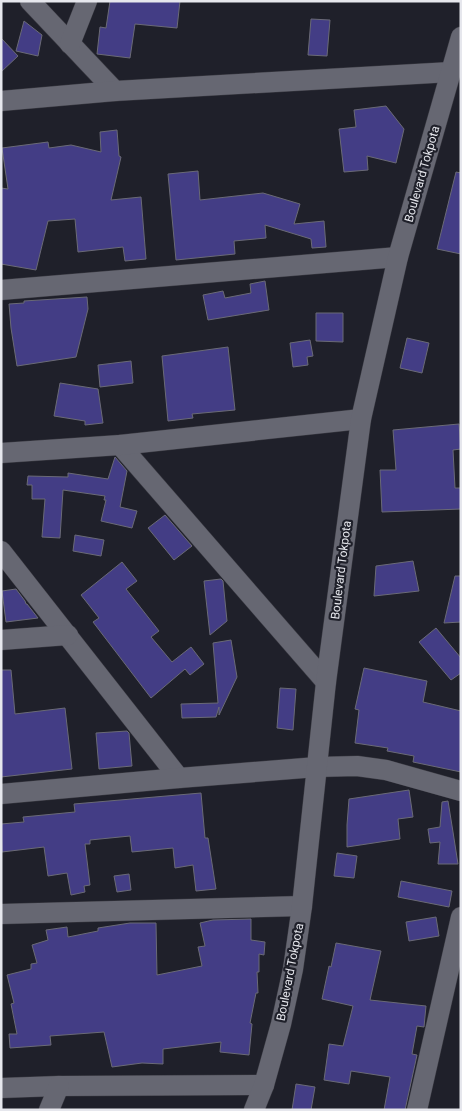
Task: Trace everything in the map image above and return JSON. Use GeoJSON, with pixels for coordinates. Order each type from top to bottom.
{"type":"FeatureCollection","features":[{"type":"Feature","properties":{"kind":"street"},"geometry":{"type":"LineString","coordinates":[[30,1],[115,91]]}},
{"type":"Feature","properties":{"kind":"street"},"geometry":{"type":"LineString","coordinates":[[70,44],[87,1]]}},
{"type":"Feature","properties":{"kind":"street","name":"Boulevard Tokpota"},"geometry":{"type":"LineString","coordinates":[[254,1110],[264,1085],[289,987],[302,906],[326,682],[361,419],[398,257],[453,98],[451,72],[461,37]]}},
{"type":"Feature","properties":{"kind":"street"},"geometry":{"type":"LineString","coordinates":[[1,100],[115,91],[451,72]]}},
{"type":"Feature","properties":{"kind":"street"},"geometry":{"type":"LineString","coordinates":[[1,290],[398,257]]}},
{"type":"Feature","properties":{"kind":"street"},"geometry":{"type":"LineString","coordinates":[[1,453],[120,445],[361,419]]}},
{"type":"Feature","properties":{"kind":"street"},"geometry":{"type":"LineString","coordinates":[[120,445],[326,682]]}},
{"type":"Feature","properties":{"kind":"street"},"geometry":{"type":"LineString","coordinates":[[1,551],[179,778]]}},
{"type":"Feature","properties":{"kind":"street"},"geometry":{"type":"LineString","coordinates":[[1,640],[68,635]]}},
{"type":"Feature","properties":{"kind":"street"},"geometry":{"type":"LineString","coordinates":[[1,794],[317,767],[358,766],[386,770],[461,792]]}},
{"type":"Feature","properties":{"kind":"street"},"geometry":{"type":"LineString","coordinates":[[1,914],[302,906]]}},
{"type":"Feature","properties":{"kind":"street"},"geometry":{"type":"LineString","coordinates":[[422,1106],[461,917]]}},
{"type":"Feature","properties":{"kind":"street"},"geometry":{"type":"LineString","coordinates":[[1,1088],[264,1085]]}},
{"type":"Feature","properties":{"kind":"street"},"geometry":{"type":"LineString","coordinates":[[49,1110],[59,1086]]}},
{"type":"Feature","properties":{"kind":"building"},"geometry":{"type":"Polygon","coordinates":[[[110,1],[180,1],[177,28],[135,24],[130,58],[97,54],[100,27],[106,28],[110,1]]]}},
{"type":"Feature","properties":{"kind":"building"},"geometry":{"type":"Polygon","coordinates":[[[311,19],[330,20],[327,56],[308,55],[311,19]]]}},
{"type":"Feature","properties":{"kind":"building"},"geometry":{"type":"Polygon","coordinates":[[[24,21],[42,35],[38,56],[16,51],[24,21]]]}},
{"type":"Feature","properties":{"kind":"building"},"geometry":{"type":"Polygon","coordinates":[[[1,38],[18,56],[1,72],[1,38]]]}},
{"type":"Feature","properties":{"kind":"building"},"geometry":{"type":"Polygon","coordinates":[[[386,106],[404,129],[396,163],[367,156],[368,170],[344,172],[339,129],[356,127],[354,110],[386,106]]]}},
{"type":"Feature","properties":{"kind":"building"},"geometry":{"type":"Polygon","coordinates":[[[117,130],[119,156],[121,157],[111,200],[141,197],[146,259],[125,261],[123,247],[78,252],[75,219],[48,221],[36,270],[1,264],[1,188],[8,189],[2,148],[48,142],[49,148],[71,145],[101,152],[100,132],[117,130]]]}},
{"type":"Feature","properties":{"kind":"building"},"geometry":{"type":"Polygon","coordinates":[[[198,171],[200,200],[263,193],[300,204],[294,224],[324,221],[326,247],[312,248],[311,239],[265,225],[266,238],[234,241],[235,254],[176,260],[168,174],[198,171]]]}},
{"type":"Feature","properties":{"kind":"building"},"geometry":{"type":"Polygon","coordinates":[[[456,172],[461,173],[461,254],[437,249],[456,172]]]}},
{"type":"Feature","properties":{"kind":"building"},"geometry":{"type":"Polygon","coordinates":[[[265,281],[269,310],[208,320],[203,295],[223,291],[225,298],[251,293],[250,284],[265,281]]]}},
{"type":"Feature","properties":{"kind":"building"},"geometry":{"type":"Polygon","coordinates":[[[87,297],[88,309],[76,357],[17,366],[9,304],[24,303],[24,301],[87,297]]]}},
{"type":"Feature","properties":{"kind":"building"},"geometry":{"type":"Polygon","coordinates":[[[316,313],[343,313],[343,342],[316,341],[316,313]]]}},
{"type":"Feature","properties":{"kind":"building"},"geometry":{"type":"Polygon","coordinates":[[[407,338],[429,343],[422,373],[400,368],[407,338]]]}},
{"type":"Feature","properties":{"kind":"building"},"geometry":{"type":"Polygon","coordinates":[[[310,340],[313,356],[307,357],[308,365],[293,367],[290,343],[310,340]]]}},
{"type":"Feature","properties":{"kind":"building"},"geometry":{"type":"Polygon","coordinates":[[[228,347],[235,410],[192,414],[193,418],[168,421],[162,356],[228,347]]]}},
{"type":"Feature","properties":{"kind":"building"},"geometry":{"type":"Polygon","coordinates":[[[131,361],[133,383],[100,387],[98,365],[131,361]]]}},
{"type":"Feature","properties":{"kind":"building"},"geometry":{"type":"Polygon","coordinates":[[[60,383],[98,389],[103,423],[85,425],[85,421],[54,416],[60,383]]]}},
{"type":"Feature","properties":{"kind":"building"},"geometry":{"type":"Polygon","coordinates":[[[459,424],[461,449],[453,450],[455,488],[461,488],[461,509],[382,512],[380,470],[396,470],[393,430],[459,424]]]}},
{"type":"Feature","properties":{"kind":"building"},"geometry":{"type":"Polygon","coordinates":[[[115,457],[127,471],[120,507],[137,511],[132,528],[101,521],[106,500],[104,500],[105,496],[63,490],[60,538],[42,537],[45,499],[32,499],[32,485],[27,485],[28,476],[68,477],[68,473],[108,479],[115,457]]]}},
{"type":"Feature","properties":{"kind":"building"},"geometry":{"type":"Polygon","coordinates":[[[165,515],[192,546],[174,560],[148,528],[165,515]]]}},
{"type":"Feature","properties":{"kind":"building"},"geometry":{"type":"Polygon","coordinates":[[[75,535],[104,540],[101,556],[73,551],[75,535]]]}},
{"type":"Feature","properties":{"kind":"building"},"geometry":{"type":"Polygon","coordinates":[[[413,561],[419,591],[374,596],[376,566],[413,561]]]}},
{"type":"Feature","properties":{"kind":"building"},"geometry":{"type":"Polygon","coordinates":[[[122,562],[137,581],[126,589],[159,631],[151,637],[172,662],[191,647],[204,664],[190,675],[185,669],[151,698],[93,622],[99,618],[81,595],[122,562]]]}},
{"type":"Feature","properties":{"kind":"building"},"geometry":{"type":"Polygon","coordinates":[[[455,576],[461,576],[461,622],[444,623],[455,576]]]}},
{"type":"Feature","properties":{"kind":"building"},"geometry":{"type":"Polygon","coordinates":[[[221,579],[223,581],[227,621],[210,635],[204,581],[221,579]]]}},
{"type":"Feature","properties":{"kind":"building"},"geometry":{"type":"Polygon","coordinates":[[[16,589],[38,618],[6,622],[2,591],[16,589]]]}},
{"type":"Feature","properties":{"kind":"building"},"geometry":{"type":"Polygon","coordinates":[[[436,628],[461,658],[461,673],[451,680],[419,642],[436,628]]]}},
{"type":"Feature","properties":{"kind":"building"},"geometry":{"type":"Polygon","coordinates":[[[231,640],[237,677],[219,715],[219,707],[216,717],[182,718],[181,704],[218,703],[213,643],[231,640]]]}},
{"type":"Feature","properties":{"kind":"building"},"geometry":{"type":"Polygon","coordinates":[[[364,668],[427,681],[423,702],[461,711],[461,772],[413,762],[414,756],[387,751],[388,748],[355,743],[359,710],[355,709],[364,668]]]}},
{"type":"Feature","properties":{"kind":"building"},"geometry":{"type":"Polygon","coordinates":[[[1,670],[11,670],[15,714],[65,708],[72,769],[1,777],[1,670]]]}},
{"type":"Feature","properties":{"kind":"building"},"geometry":{"type":"Polygon","coordinates":[[[280,688],[296,689],[293,730],[277,728],[280,688]]]}},
{"type":"Feature","properties":{"kind":"building"},"geometry":{"type":"Polygon","coordinates":[[[127,731],[129,733],[132,766],[99,769],[96,733],[127,731]]]}},
{"type":"Feature","properties":{"kind":"building"},"geometry":{"type":"Polygon","coordinates":[[[409,790],[413,817],[398,819],[400,839],[347,847],[349,799],[409,790]]]}},
{"type":"Feature","properties":{"kind":"building"},"geometry":{"type":"Polygon","coordinates":[[[201,793],[205,838],[208,838],[216,889],[196,891],[193,865],[175,868],[173,848],[132,852],[130,836],[90,840],[90,844],[85,844],[90,885],[84,886],[85,892],[71,895],[67,873],[48,876],[44,847],[2,852],[1,824],[24,822],[23,817],[75,812],[74,804],[201,793]]]}},
{"type":"Feature","properties":{"kind":"building"},"geometry":{"type":"Polygon","coordinates":[[[448,801],[458,864],[438,864],[440,842],[430,843],[428,829],[440,827],[442,802],[448,801]]]}},
{"type":"Feature","properties":{"kind":"building"},"geometry":{"type":"Polygon","coordinates":[[[337,853],[357,856],[354,878],[334,876],[337,853]]]}},
{"type":"Feature","properties":{"kind":"building"},"geometry":{"type":"Polygon","coordinates":[[[129,874],[131,890],[117,892],[114,876],[129,874]]]}},
{"type":"Feature","properties":{"kind":"building"},"geometry":{"type":"Polygon","coordinates":[[[401,881],[452,891],[449,907],[398,897],[401,881]]]}},
{"type":"Feature","properties":{"kind":"building"},"geometry":{"type":"Polygon","coordinates":[[[436,917],[439,936],[409,941],[406,922],[436,917]]]}},
{"type":"Feature","properties":{"kind":"building"},"geometry":{"type":"Polygon","coordinates":[[[251,919],[251,940],[265,942],[264,955],[259,954],[259,972],[257,972],[258,993],[256,993],[250,1023],[252,1024],[249,1055],[220,1052],[221,1042],[163,1049],[163,1064],[142,1063],[112,1067],[104,1032],[50,1036],[51,1045],[10,1048],[9,1034],[17,1034],[11,1004],[14,1003],[7,975],[31,969],[31,964],[37,963],[32,945],[48,940],[46,930],[67,927],[68,937],[98,931],[98,928],[130,923],[156,923],[157,975],[202,966],[198,947],[205,946],[200,923],[213,920],[251,919]]]}},
{"type":"Feature","properties":{"kind":"building"},"geometry":{"type":"Polygon","coordinates":[[[336,943],[381,951],[370,1000],[426,1006],[424,1027],[417,1026],[412,1054],[417,1055],[405,1110],[384,1110],[390,1077],[351,1071],[349,1084],[324,1080],[329,1044],[343,1046],[353,1006],[322,999],[336,943]]]}},
{"type":"Feature","properties":{"kind":"building"},"geometry":{"type":"Polygon","coordinates":[[[296,1084],[315,1087],[311,1110],[292,1110],[296,1084]]]}}]}
